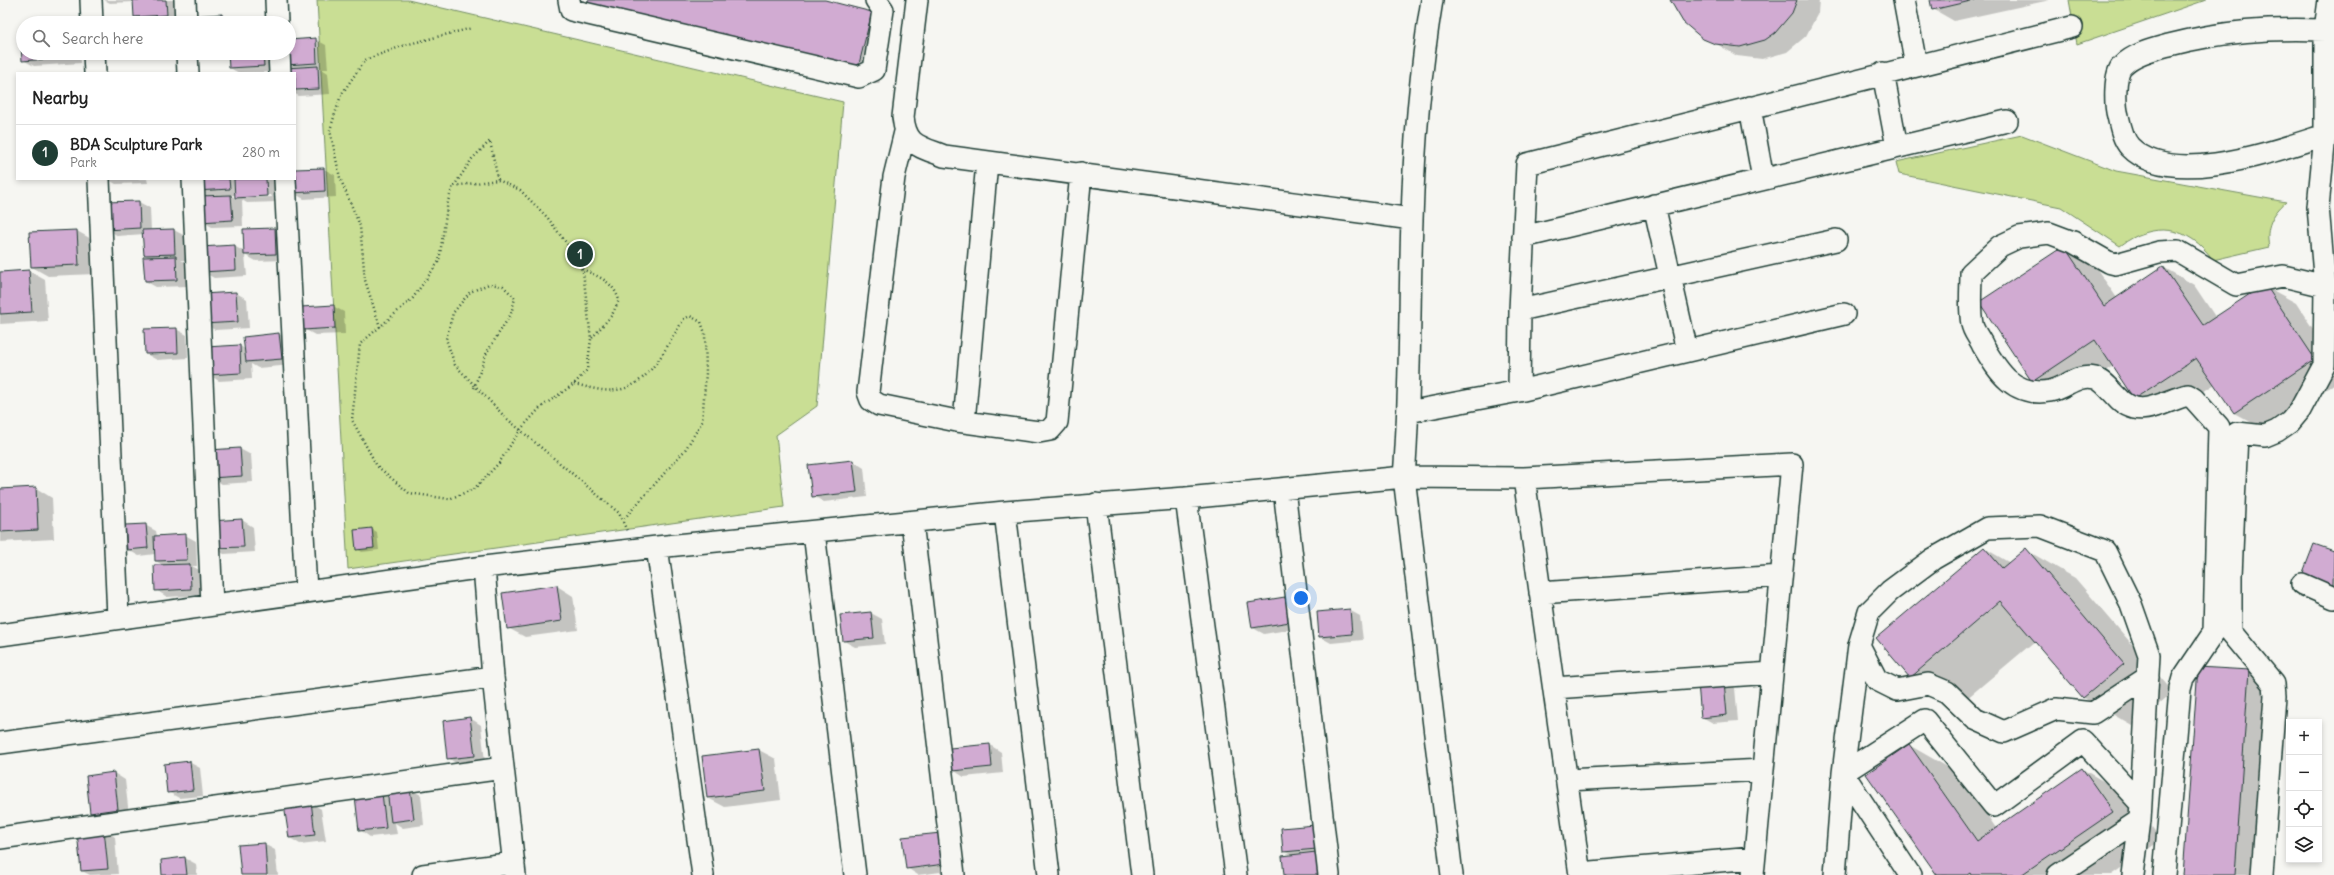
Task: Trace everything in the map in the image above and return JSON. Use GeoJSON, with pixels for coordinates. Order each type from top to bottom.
{"type":"FeatureCollection","features":[{"type":"Feature","properties":{"kind":"street"},"geometry":{"type":"LineString","coordinates":[[92,0],[92,16]]}},
{"type":"Feature","properties":{"kind":"street"},"geometry":{"type":"LineString","coordinates":[[185,0],[186,16]]}},
{"type":"Feature","properties":{"kind":"street"},"geometry":{"type":"LineString","coordinates":[[276,0],[277,16]]}},
{"type":"Feature","properties":{"kind":"street"},"geometry":{"type":"LineString","coordinates":[[569,0],[572,10],[859,77],[874,70],[883,10],[876,0]]}},
{"type":"Feature","properties":{"kind":"street"},"geometry":{"type":"LineString","coordinates":[[917,0],[903,117],[905,132],[894,177],[868,392],[871,400],[879,404],[964,422],[1039,432],[1050,430],[1057,422],[1081,173]]}},
{"type":"Feature","properties":{"kind":"street"},"geometry":{"type":"LineString","coordinates":[[1432,0],[1416,130],[1412,218],[1408,416],[1404,477],[1452,875]]}},
{"type":"Feature","properties":{"kind":"street"},"geometry":{"type":"LineString","coordinates":[[1904,0],[1916,65]]}},
{"type":"Feature","properties":{"kind":"street"},"geometry":{"type":"LineString","coordinates":[[2164,875],[2180,689],[2183,678],[2214,632],[2222,582],[2228,462],[2237,433],[2265,436],[2277,431],[2290,422],[2300,410],[2324,365],[2325,286],[2318,207],[2325,135],[2325,30],[2329,0]]}},
{"type":"Feature","properties":{"kind":"street"},"geometry":{"type":"LineString","coordinates":[[1519,391],[1520,310],[1527,164],[1884,73],[2072,27]]}},
{"type":"Feature","properties":{"kind":"street"},"geometry":{"type":"LineString","coordinates":[[2325,30],[2236,31],[2155,49],[2132,58],[2121,66],[2118,77],[2116,109],[2121,127],[2130,146],[2149,159],[2183,167],[2253,157],[2325,135]]}},
{"type":"Feature","properties":{"kind":"street"},"geometry":{"type":"LineString","coordinates":[[94,60],[95,72]]}},
{"type":"Feature","properties":{"kind":"street"},"geometry":{"type":"LineString","coordinates":[[187,60],[188,72]]}},
{"type":"Feature","properties":{"kind":"street"},"geometry":{"type":"LineString","coordinates":[[279,60],[280,72]]}},
{"type":"Feature","properties":{"kind":"street"},"geometry":{"type":"LineString","coordinates":[[1884,73],[1897,147]]}},
{"type":"Feature","properties":{"kind":"street"},"geometry":{"type":"LineString","coordinates":[[1750,107],[1763,179]]}},
{"type":"Feature","properties":{"kind":"street"},"geometry":{"type":"LineString","coordinates":[[1523,237],[2007,121]]}},
{"type":"Feature","properties":{"kind":"street"},"geometry":{"type":"LineString","coordinates":[[905,132],[916,145],[944,156],[1412,218]]}},
{"type":"Feature","properties":{"kind":"street"},"geometry":{"type":"LineString","coordinates":[[964,422],[988,162]]}},
{"type":"Feature","properties":{"kind":"street"},"geometry":{"type":"LineString","coordinates":[[99,180],[118,618]]}},
{"type":"Feature","properties":{"kind":"street"},"geometry":{"type":"LineString","coordinates":[[193,180],[212,605]]}},
{"type":"Feature","properties":{"kind":"street"},"geometry":{"type":"LineString","coordinates":[[285,180],[306,592]]}},
{"type":"Feature","properties":{"kind":"street"},"geometry":{"type":"LineString","coordinates":[[1654,205],[1687,351]]}},
{"type":"Feature","properties":{"kind":"street"},"geometry":{"type":"LineString","coordinates":[[2228,462],[2219,427],[2194,399],[2188,395],[2154,408],[2137,409],[2122,404],[2096,378],[2076,378],[2050,391],[2018,389],[2002,375],[1994,365],[1972,325],[1971,273],[2000,246],[2019,237],[2049,233],[2073,242],[2108,262],[2116,264],[2159,252],[2178,251],[2236,285],[2283,276],[2325,286]]}},
{"type":"Feature","properties":{"kind":"street"},"geometry":{"type":"LineString","coordinates":[[1520,310],[1836,240]]}},
{"type":"Feature","properties":{"kind":"street"},"geometry":{"type":"LineString","coordinates":[[1408,416],[1844,314]]}},
{"type":"Feature","properties":{"kind":"street"},"geometry":{"type":"LineString","coordinates":[[0,635],[484,567],[636,549],[1005,512],[1186,498],[1404,477],[1524,478],[1792,464],[1754,867],[1580,874],[1524,478]]}},
{"type":"Feature","properties":{"kind":"street"},"geometry":{"type":"LineString","coordinates":[[1284,489],[1330,875]]}},
{"type":"Feature","properties":{"kind":"street"},"geometry":{"type":"LineString","coordinates":[[1186,498],[1236,875]]}},
{"type":"Feature","properties":{"kind":"street"},"geometry":{"type":"LineString","coordinates":[[1096,504],[1142,875]]}},
{"type":"Feature","properties":{"kind":"street"},"geometry":{"type":"LineString","coordinates":[[1005,512],[1049,875]]}},
{"type":"Feature","properties":{"kind":"street"},"geometry":{"type":"LineString","coordinates":[[912,522],[954,875]]}},
{"type":"Feature","properties":{"kind":"street"},"geometry":{"type":"LineString","coordinates":[[1834,875],[1843,773],[1859,646],[1869,612],[1890,591],[1933,559],[1987,528],[2040,526],[2105,551],[2130,604],[2149,655],[2140,812],[2133,875]]}},
{"type":"Feature","properties":{"kind":"street"},"geometry":{"type":"LineString","coordinates":[[814,532],[855,875]]}},
{"type":"Feature","properties":{"kind":"street"},"geometry":{"type":"LineString","coordinates":[[657,547],[703,875]]}},
{"type":"Feature","properties":{"kind":"street"},"geometry":{"type":"LineString","coordinates":[[423,875],[515,869],[493,677],[484,567]]}},
{"type":"Feature","properties":{"kind":"street"},"geometry":{"type":"LineString","coordinates":[[1540,593],[1781,576]]}},
{"type":"Feature","properties":{"kind":"street"},"geometry":{"type":"LineString","coordinates":[[2222,582],[2232,632],[2274,684],[2275,696],[2262,875]]}},
{"type":"Feature","properties":{"kind":"street"},"geometry":{"type":"LineString","coordinates":[[2302,584],[2334,598]]}},
{"type":"Feature","properties":{"kind":"street"},"geometry":{"type":"LineString","coordinates":[[1859,646],[1877,680],[1897,690],[1928,684],[1947,692],[1975,719],[2004,732],[2056,709],[2093,714],[2148,677]]}},
{"type":"Feature","properties":{"kind":"street"},"geometry":{"type":"LineString","coordinates":[[1554,688],[1772,673]]}},
{"type":"Feature","properties":{"kind":"street"},"geometry":{"type":"LineString","coordinates":[[0,743],[493,677]]}},
{"type":"Feature","properties":{"kind":"street"},"geometry":{"type":"LineString","coordinates":[[1843,773],[1925,720],[1994,806],[2083,741],[2140,812]]}},
{"type":"Feature","properties":{"kind":"street"},"geometry":{"type":"LineString","coordinates":[[0,838],[503,768]]}},
{"type":"Feature","properties":{"kind":"street"},"geometry":{"type":"LineString","coordinates":[[1567,780],[1763,770]]}},
{"type":"Feature","properties":{"kind":"street"},"geometry":{"type":"LineString","coordinates":[[1843,773],[1910,875]]}},
{"type":"Feature","properties":{"kind":"street"},"geometry":{"type":"LineString","coordinates":[[2058,875],[2140,812]]}},
{"type":"Feature","properties":{"kind":"path"},"geometry":{"type":"LineString","coordinates":[[380,327],[365,280],[360,226],[340,178],[330,130],[342,95],[365,60],[405,45],[472,28]]}},
{"type":"Feature","properties":{"kind":"path"},"geometry":{"type":"LineString","coordinates":[[453,186],[498,180],[520,190],[547,218],[570,248],[582,269],[591,339],[587,370],[574,384],[540,408],[520,430],[499,463],[474,489],[450,499],[409,493],[377,466],[352,420],[360,344],[413,298],[439,261],[448,201],[453,186],[472,159],[490,141],[498,180]]}},
{"type":"Feature","properties":{"kind":"path"},"geometry":{"type":"LineString","coordinates":[[582,269],[606,280],[616,290],[619,300],[612,314],[591,339]]}},
{"type":"Feature","properties":{"kind":"path"},"geometry":{"type":"LineString","coordinates":[[474,388],[486,352],[511,314],[514,298],[503,286],[489,284],[470,292],[452,313],[446,339],[455,365],[474,388],[520,430],[619,513],[636,549]]}},
{"type":"Feature","properties":{"kind":"path"},"geometry":{"type":"LineString","coordinates":[[574,384],[608,391],[634,386],[648,373],[684,319],[690,316],[701,322],[705,333],[706,373],[702,422],[685,450],[623,520]]}},
{"type":"Feature","properties":{"kind":"green space"},"geometry":{"type":"Polygon","coordinates":[[[317,0],[408,0],[843,102],[817,406],[776,435],[784,507],[348,569],[317,0]]]}},
{"type":"Feature","properties":{"kind":"green space"},"geometry":{"type":"Polygon","coordinates":[[[2069,0],[2206,0],[2077,44],[2069,0]]]}},
{"type":"Feature","properties":{"kind":"green space"},"geometry":{"type":"Polygon","coordinates":[[[2022,135],[2116,171],[2286,202],[2277,211],[2271,222],[2268,234],[2269,247],[2213,260],[2203,248],[2193,240],[2170,230],[2158,230],[2145,233],[2132,238],[2120,246],[2061,207],[1899,174],[1896,162],[2022,135]]]}},
{"type":"Feature","properties":{"kind":"building"},"geometry":{"type":"Polygon","coordinates":[[[133,0],[166,0],[167,15],[134,16],[133,0]]]}},
{"type":"Feature","properties":{"kind":"building"},"geometry":{"type":"Polygon","coordinates":[[[588,0],[825,0],[872,12],[857,72],[586,6],[588,0]]]}},
{"type":"Feature","properties":{"kind":"building"},"geometry":{"type":"Polygon","coordinates":[[[1670,0],[1797,0],[1792,13],[1775,33],[1765,40],[1740,47],[1715,44],[1703,39],[1683,22],[1670,0]]]}},
{"type":"Feature","properties":{"kind":"building"},"geometry":{"type":"Polygon","coordinates":[[[1930,0],[1975,0],[1932,10],[1930,0]]]}},
{"type":"Feature","properties":{"kind":"building"},"geometry":{"type":"Polygon","coordinates":[[[222,14],[222,16],[190,16],[222,14]]]}},
{"type":"Feature","properties":{"kind":"building"},"geometry":{"type":"Polygon","coordinates":[[[316,38],[317,63],[285,65],[287,60],[296,60],[296,39],[316,38]]]}},
{"type":"Feature","properties":{"kind":"building"},"geometry":{"type":"Polygon","coordinates":[[[228,60],[264,60],[264,66],[229,68],[228,60]]]}},
{"type":"Feature","properties":{"kind":"building"},"geometry":{"type":"Polygon","coordinates":[[[318,66],[319,89],[296,90],[296,72],[286,72],[285,68],[318,66]]]}},
{"type":"Feature","properties":{"kind":"building"},"geometry":{"type":"Polygon","coordinates":[[[324,168],[325,191],[292,193],[294,180],[296,180],[296,169],[324,168]]]}},
{"type":"Feature","properties":{"kind":"building"},"geometry":{"type":"Polygon","coordinates":[[[195,180],[229,180],[230,189],[196,191],[195,180]]]}},
{"type":"Feature","properties":{"kind":"building"},"geometry":{"type":"Polygon","coordinates":[[[234,180],[266,180],[267,196],[235,198],[234,180]]]}},
{"type":"Feature","properties":{"kind":"building"},"geometry":{"type":"Polygon","coordinates":[[[231,195],[233,220],[200,222],[199,196],[231,195]]]}},
{"type":"Feature","properties":{"kind":"building"},"geometry":{"type":"Polygon","coordinates":[[[139,201],[140,228],[106,230],[105,202],[139,201]]]}},
{"type":"Feature","properties":{"kind":"building"},"geometry":{"type":"Polygon","coordinates":[[[275,228],[276,254],[244,255],[243,229],[275,228]]]}},
{"type":"Feature","properties":{"kind":"building"},"geometry":{"type":"Polygon","coordinates":[[[174,229],[175,254],[144,255],[142,230],[174,229]]]}},
{"type":"Feature","properties":{"kind":"building"},"geometry":{"type":"Polygon","coordinates":[[[77,230],[79,265],[31,267],[29,232],[77,230]]]}},
{"type":"Feature","properties":{"kind":"building"},"geometry":{"type":"Polygon","coordinates":[[[235,245],[236,270],[202,272],[200,247],[235,245]]]}},
{"type":"Feature","properties":{"kind":"building"},"geometry":{"type":"Polygon","coordinates":[[[2064,246],[2104,306],[2163,266],[2203,325],[2265,284],[2315,359],[2234,413],[2196,358],[2134,399],[2095,340],[2032,382],[1979,302],[2064,246]]]}},
{"type":"Feature","properties":{"kind":"building"},"geometry":{"type":"Polygon","coordinates":[[[176,256],[177,280],[145,281],[143,257],[176,256]]]}},
{"type":"Feature","properties":{"kind":"building"},"geometry":{"type":"Polygon","coordinates":[[[29,270],[32,312],[0,314],[0,272],[29,270]]]}},
{"type":"Feature","properties":{"kind":"building"},"geometry":{"type":"Polygon","coordinates":[[[236,292],[238,322],[203,324],[202,294],[236,292]]]}},
{"type":"Feature","properties":{"kind":"building"},"geometry":{"type":"Polygon","coordinates":[[[334,305],[335,328],[303,330],[301,307],[334,305]]]}},
{"type":"Feature","properties":{"kind":"building"},"geometry":{"type":"Polygon","coordinates":[[[177,328],[178,353],[145,354],[144,329],[177,328]]]}},
{"type":"Feature","properties":{"kind":"building"},"geometry":{"type":"Polygon","coordinates":[[[279,333],[282,359],[246,362],[243,337],[279,333]]]}},
{"type":"Feature","properties":{"kind":"building"},"geometry":{"type":"Polygon","coordinates":[[[240,345],[241,373],[207,375],[206,347],[240,345]]]}},
{"type":"Feature","properties":{"kind":"building"},"geometry":{"type":"Polygon","coordinates":[[[240,448],[242,476],[210,478],[209,450],[240,448]]]}},
{"type":"Feature","properties":{"kind":"building"},"geometry":{"type":"Polygon","coordinates":[[[853,460],[857,492],[812,497],[808,465],[853,460]]]}},
{"type":"Feature","properties":{"kind":"building"},"geometry":{"type":"Polygon","coordinates":[[[36,487],[38,530],[0,532],[0,489],[36,487]]]}},
{"type":"Feature","properties":{"kind":"building"},"geometry":{"type":"Polygon","coordinates":[[[242,519],[244,547],[212,548],[210,521],[242,519]]]}},
{"type":"Feature","properties":{"kind":"building"},"geometry":{"type":"Polygon","coordinates":[[[146,524],[148,548],[127,550],[125,525],[146,524]]]}},
{"type":"Feature","properties":{"kind":"building"},"geometry":{"type":"Polygon","coordinates":[[[372,528],[374,548],[356,550],[354,530],[372,528]]]}},
{"type":"Feature","properties":{"kind":"building"},"geometry":{"type":"Polygon","coordinates":[[[186,534],[187,560],[155,561],[154,536],[186,534]]]}},
{"type":"Feature","properties":{"kind":"building"},"geometry":{"type":"Polygon","coordinates":[[[2314,544],[2334,551],[2333,586],[2302,575],[2314,544]]]}},
{"type":"Feature","properties":{"kind":"building"},"geometry":{"type":"Polygon","coordinates":[[[1984,547],[2002,568],[2026,548],[2124,664],[2083,698],[2000,601],[1910,678],[1876,638],[1984,547]]]}},
{"type":"Feature","properties":{"kind":"building"},"geometry":{"type":"Polygon","coordinates":[[[190,564],[191,589],[155,591],[154,565],[190,564]]]}},
{"type":"Feature","properties":{"kind":"building"},"geometry":{"type":"Polygon","coordinates":[[[557,585],[562,621],[507,629],[502,593],[557,585]]]}},
{"type":"Feature","properties":{"kind":"building"},"geometry":{"type":"Polygon","coordinates":[[[1285,597],[1290,622],[1252,628],[1248,603],[1285,597]]]}},
{"type":"Feature","properties":{"kind":"building"},"geometry":{"type":"Polygon","coordinates":[[[1350,609],[1352,634],[1319,637],[1317,612],[1350,609]]]}},
{"type":"Feature","properties":{"kind":"building"},"geometry":{"type":"Polygon","coordinates":[[[871,612],[874,638],[843,641],[840,615],[871,612]]]}},
{"type":"Feature","properties":{"kind":"building"},"geometry":{"type":"Polygon","coordinates":[[[2198,667],[2249,670],[2235,875],[2183,875],[2198,667]]]}},
{"type":"Feature","properties":{"kind":"building"},"geometry":{"type":"Polygon","coordinates":[[[1724,681],[1727,715],[1701,718],[1698,683],[1724,681]]]}},
{"type":"Feature","properties":{"kind":"building"},"geometry":{"type":"Polygon","coordinates":[[[470,717],[475,756],[447,759],[443,721],[470,717]]]}},
{"type":"Feature","properties":{"kind":"building"},"geometry":{"type":"Polygon","coordinates":[[[990,744],[992,767],[952,771],[950,748],[990,744]]]}},
{"type":"Feature","properties":{"kind":"building"},"geometry":{"type":"Polygon","coordinates":[[[1909,744],[1977,841],[2082,768],[2113,812],[2021,875],[1971,875],[1970,873],[1967,875],[1937,875],[1866,774],[1909,744]]]}},
{"type":"Feature","properties":{"kind":"building"},"geometry":{"type":"Polygon","coordinates":[[[759,749],[765,791],[707,798],[702,756],[759,749]]]}},
{"type":"Feature","properties":{"kind":"building"},"geometry":{"type":"Polygon","coordinates":[[[190,761],[193,790],[167,793],[164,764],[190,761]]]}},
{"type":"Feature","properties":{"kind":"building"},"geometry":{"type":"Polygon","coordinates":[[[114,772],[118,809],[90,813],[86,776],[114,772]]]}},
{"type":"Feature","properties":{"kind":"building"},"geometry":{"type":"Polygon","coordinates":[[[410,788],[414,819],[391,822],[387,790],[410,788]]]}},
{"type":"Feature","properties":{"kind":"building"},"geometry":{"type":"Polygon","coordinates":[[[382,793],[386,828],[359,831],[355,796],[382,793]]]}},
{"type":"Feature","properties":{"kind":"building"},"geometry":{"type":"Polygon","coordinates":[[[311,801],[315,835],[289,838],[284,805],[311,801]]]}},
{"type":"Feature","properties":{"kind":"building"},"geometry":{"type":"Polygon","coordinates":[[[1315,825],[1317,849],[1283,852],[1281,828],[1315,825]]]}},
{"type":"Feature","properties":{"kind":"building"},"geometry":{"type":"Polygon","coordinates":[[[104,829],[108,869],[81,871],[77,832],[104,829]]]}},
{"type":"Feature","properties":{"kind":"building"},"geometry":{"type":"Polygon","coordinates":[[[941,833],[945,864],[906,869],[902,837],[941,833]]]}},
{"type":"Feature","properties":{"kind":"building"},"geometry":{"type":"Polygon","coordinates":[[[265,843],[267,875],[241,875],[238,845],[265,843]]]}},
{"type":"Feature","properties":{"kind":"building"},"geometry":{"type":"Polygon","coordinates":[[[1316,852],[1319,875],[1284,875],[1282,856],[1316,852]]]}},
{"type":"Feature","properties":{"kind":"building"},"geometry":{"type":"Polygon","coordinates":[[[185,857],[187,875],[162,875],[161,860],[185,857]]]}},
{"type":"Feature","properties":{"kind":"place","name":"BDA Sculpture Park"},"geometry":{"type":"Point","coordinates":[580,254]}}]}
